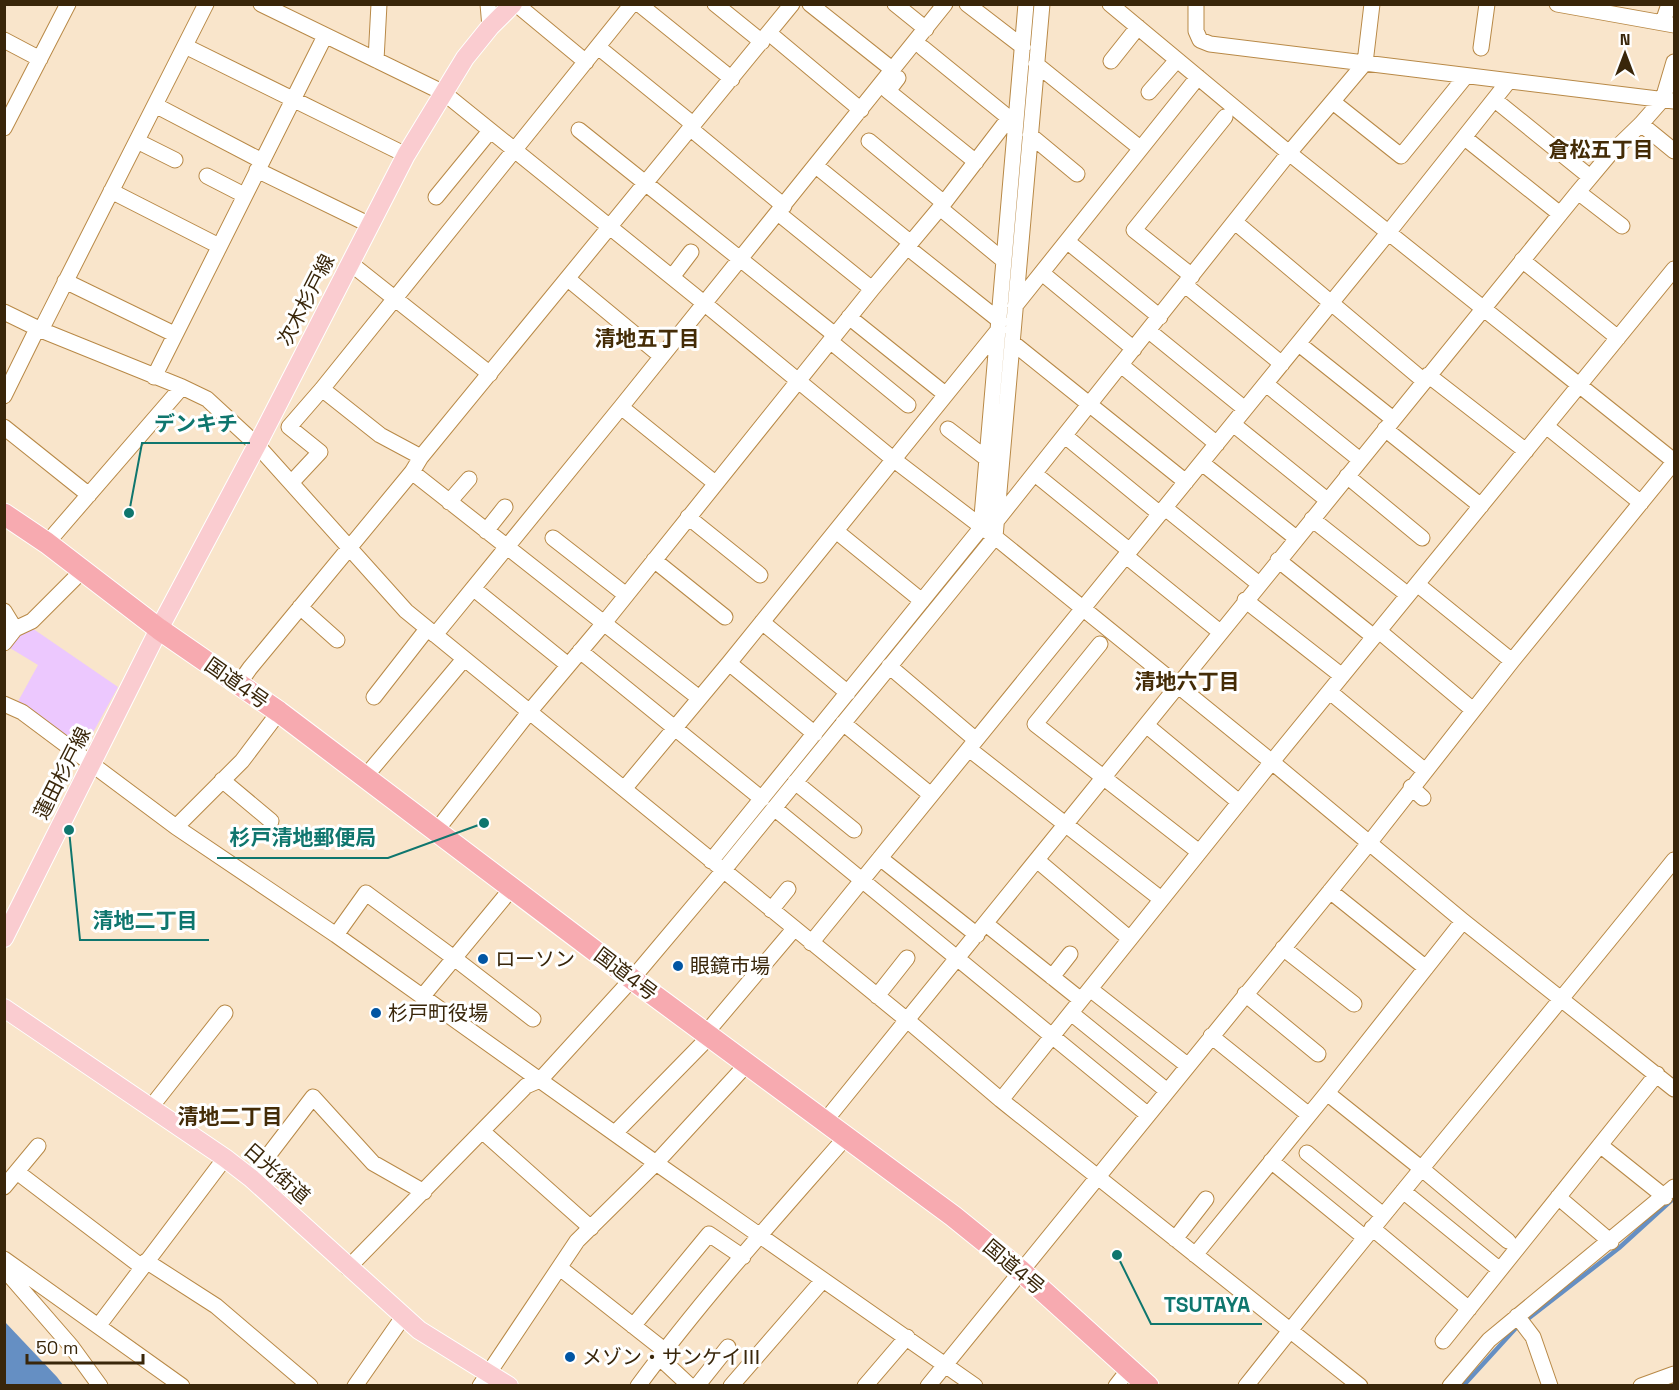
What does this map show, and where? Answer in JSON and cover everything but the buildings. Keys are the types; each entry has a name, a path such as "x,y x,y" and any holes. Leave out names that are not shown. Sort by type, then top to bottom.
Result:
{"highway":[{"name":"国道4号","path":"4,514 47,543 159,629 279,712 632,979 953,1216 1021,1271 1148,1386"}],"main road":[{"name":"次木杉戸線","path":"159,629 257,445 406,155 465,58 490,27 515,4"},
{"name":"蓮田杉戸線","path":"4,938 159,629"},
{"name":"日光街道","path":"4,1008 225,1158 251,1178 419,1330 484,1379 509,1386"}],"street":[{"path":"4,128 68,4"},
{"path":"4,396 206,4"},
{"path":"261,4 444,93 799,380 893,459 1083,608 1370,842 1463,921 1674,1089"},
{"path":"376,60 379,4"},
{"path":"488,4 490,27"},
{"path":"515,4 586,62"},
{"path":"291,483 320,452 289,427 632,4"},
{"path":"639,4 732,79"},
{"path":"715,4 765,38 861,110"},
{"path":"238,685 412,472 421,457 792,4"},
{"path":"810,4 893,70"},
{"path":"895,4 926,29"},
{"path":"374,697 431,632 474,589 945,4"},
{"path":"956,4 888,91 976,162"},
{"path":"967,4 1023,47"},
{"path":"348,1268 526,1086 540,1080 632,979 717,866 768,804 815,734 981,528 999,325 1013,119 1023,47 1026,4"},
{"path":"768,804 795,782 995,537 1042,4"},
{"path":"1196,4 1196,31 1200,39 1210,44 1669,100"},
{"path":"998,519 1290,153 1365,63 1372,4"},
{"path":"1480,48 1486,4"},
{"path":"1557,4 1630,10 1669,23 1669,4"},
{"path":"928,1386 1096,1176 1370,842 1417,793 1424,770 1674,462 1388,233 1177,60 1115,6"},
{"path":"1111,61 1138,27"},
{"path":"154,377 325,36"},
{"path":"4,40 40,59"},
{"path":"185,46 406,155"},
{"path":"598,47 692,127 872,289"},
{"path":"923,48 1013,119"},
{"path":"1149,92 1177,60"},
{"path":"825,1121 1038,861 1245,600 1609,154 1669,100 1674,62"},
{"path":"1036,64 1140,148"},
{"path":"1333,102 1401,156 1466,76"},
{"path":"1015,306 1198,77"},
{"path":"812,943 1299,344 1508,82"},
{"path":"1495,100 1590,177"},
{"path":"154,105 370,225"},
{"path":"1225,117 1134,230 1282,364"},
{"path":"436,831 530,711 627,595 849,317 1013,119"},
{"path":"1641,124 1674,151"},
{"path":"579,130 741,258 908,405"},
{"path":"436,197 490,131"},
{"path":"1030,135 1077,174"},
{"path":"1465,138 1560,214"},
{"path":"137,141 175,160"},
{"path":"869,141 1003,260"},
{"path":"816,166 999,325"},
{"path":"207,176 244,195"},
{"path":"111,191 219,246"},
{"path":"1578,192 1622,226"},
{"path":"1235,222 1426,378 1526,451"},
{"path":"1068,242 1160,317"},
{"path":"672,277 691,252"},
{"path":"1522,260 1618,338"},
{"path":"350,263 490,374"},
{"path":"1001,1100 1239,802 1674,269"},
{"path":"1042,273 1134,349"},
{"path":"568,279 661,356"},
{"path":"65,281 174,334"},
{"path":"5,312 39,329 207,399 257,445 406,611 907,1020 1001,1100 1360,1386"},
{"path":"849,317 945,394"},
{"path":"624,789 836,531 999,325"},
{"path":"1149,331 1245,409"},
{"path":"1012,343 1186,482"},
{"path":"1299,344 1481,506"},
{"path":"1121,365 1217,444"},
{"path":"1266,384 1360,460"},
{"path":"47,543 182,387"},
{"path":"322,389 380,435 421,457"},
{"path":"621,407 715,483"},
{"path":"1233,424 1328,500"},
{"path":"1546,426 1641,503"},
{"path":"4,427 89,495"},
{"path":"948,429 987,459"},
{"path":"1065,436 1259,584"},
{"path":"1202,463 1296,538"},
{"path":"412,472 699,698"},
{"path":"1035,474 1220,632"},
{"path":"1347,476 1422,538"},
{"path":"449,502 469,479"},
{"path":"486,531 505,507"},
{"path":"688,517 760,575"},
{"path":"1312,519 1512,661"},
{"path":"836,531 922,601"},
{"path":"553,538 627,595"},
{"path":"654,560 725,617"},
{"path":"1278,560 1473,710"},
{"path":"4,643 15,629 32,621 82,571"},
{"path":"474,589 568,665"},
{"path":"1245,600 1342,676"},
{"path":"300,607 338,640"},
{"path":"4,610 15,629"},
{"path":"762,622 848,693"},
{"path":"1100,644 1035,724 1199,852"},
{"path":"580,651 1147,1114"},
{"path":"365,777 464,658"},
{"path":"729,663 815,734"},
{"path":"889,666 972,744 1161,899"},
{"path":"1330,692 1424,770"},
{"path":"4,704 22,712 176,827 336,935 823,1280 946,1363 975,1386"},
{"path":"176,827 242,761 279,712"},
{"path":"843,723 931,795"},
{"path":"1146,725 1239,802"},
{"path":"222,780 271,820"},
{"path":"795,782 854,830"},
{"path":"880,858 981,930 1052,977 1085,994 1187,1065"},
{"path":"1246,1386 1368,1232 1563,999 1674,860"},
{"path":"1038,861 1130,939"},
{"path":"422,997 512,888"},
{"path":"771,910 788,889"},
{"path":"1330,891 1426,968"},
{"path":"336,935 366,893 533,1019"},
{"path":"1195,1255 1463,921"},
{"path":"615,1134 708,1034 794,929"},
{"path":"1283,948 1354,1004"},
{"path":"1052,977 1070,954"},
{"path":"877,996 907,958"},
{"path":"1245,994 1318,1054"},
{"path":"151,1107 225,1013"},
{"path":"1071,1013 1166,1090"},
{"path":"1211,1036 1309,1115"},
{"path":"484,1379 578,1241 656,1162 747,1064"},
{"path":"1443,1341 1657,1074"},
{"path":"1327,1093 1508,1241"},
{"path":"251,1178 314,1097 373,1163 424,1192"},
{"path":"482,1131 591,1228"},
{"path":"638,1386 661,1354 761,1234 846,1137"},
{"path":"1450,1386 1490,1340 1517,1316 1670,1192 1600,1145"},
{"path":"4,1187 38,1146"},
{"path":"1307,1153 1383,1215"},
{"path":"99,1325 225,1158"},
{"path":"1271,1161 1469,1309"},
{"path":"17,1172 144,1264 216,1306 310,1386"},
{"path":"1403,1191 1500,1270"},
{"path":"1558,1197 1611,1242"},
{"path":"1175,1239 1206,1199"},
{"path":"633,1326 709,1234 743,1257"},
{"path":"4,1259 182,1386"},
{"path":"560,1268 633,1326 690,1386"},
{"path":"4,1269 71,1346 100,1386"},
{"path":"731,1386 823,1280"},
{"path":"1517,1316 1533,1337 1550,1386"},
{"path":"355,1386 403,1317"},
{"path":"865,1386 907,1337"},
{"path":"697,1386 728,1347"},
{"path":"1116,1386 1130,1368"},
{"path":"1641,1386 1674,1374"}],"shaded area":[{"path":"29,626 118,687 84,749 16,705 38,665 10,648"}],"water":[{"path":"5,1322 57,1377 63,1385 5,1385"}],"waterway":[{"path":"1463,1386 1515,1329 1619,1248 1674,1198"},
{"path":"1669,1386 1674,1384"}],"place":[{"name":"デンキチ","path":"129,513"},
{"name":"杉戸清地郵便局","path":"484,823"},
{"name":"清地二丁目","path":"69,830"},
{"name":"ローソン","path":"483,959"},
{"name":"眼鏡市場","path":"678,966"},
{"name":"杉戸町役場","path":"376,1013"},
{"name":"TSUTAYA","path":"1117,1255"},
{"name":"メゾン・サンケイⅢ","path":"570,1357"}],"district":[{"name":"倉松五丁目","path":"1601,149"},
{"name":"清地五丁目","path":"647,338"},
{"name":"清地六丁目","path":"1187,681"},
{"name":"清地二丁目","path":"230,1116"}]}
